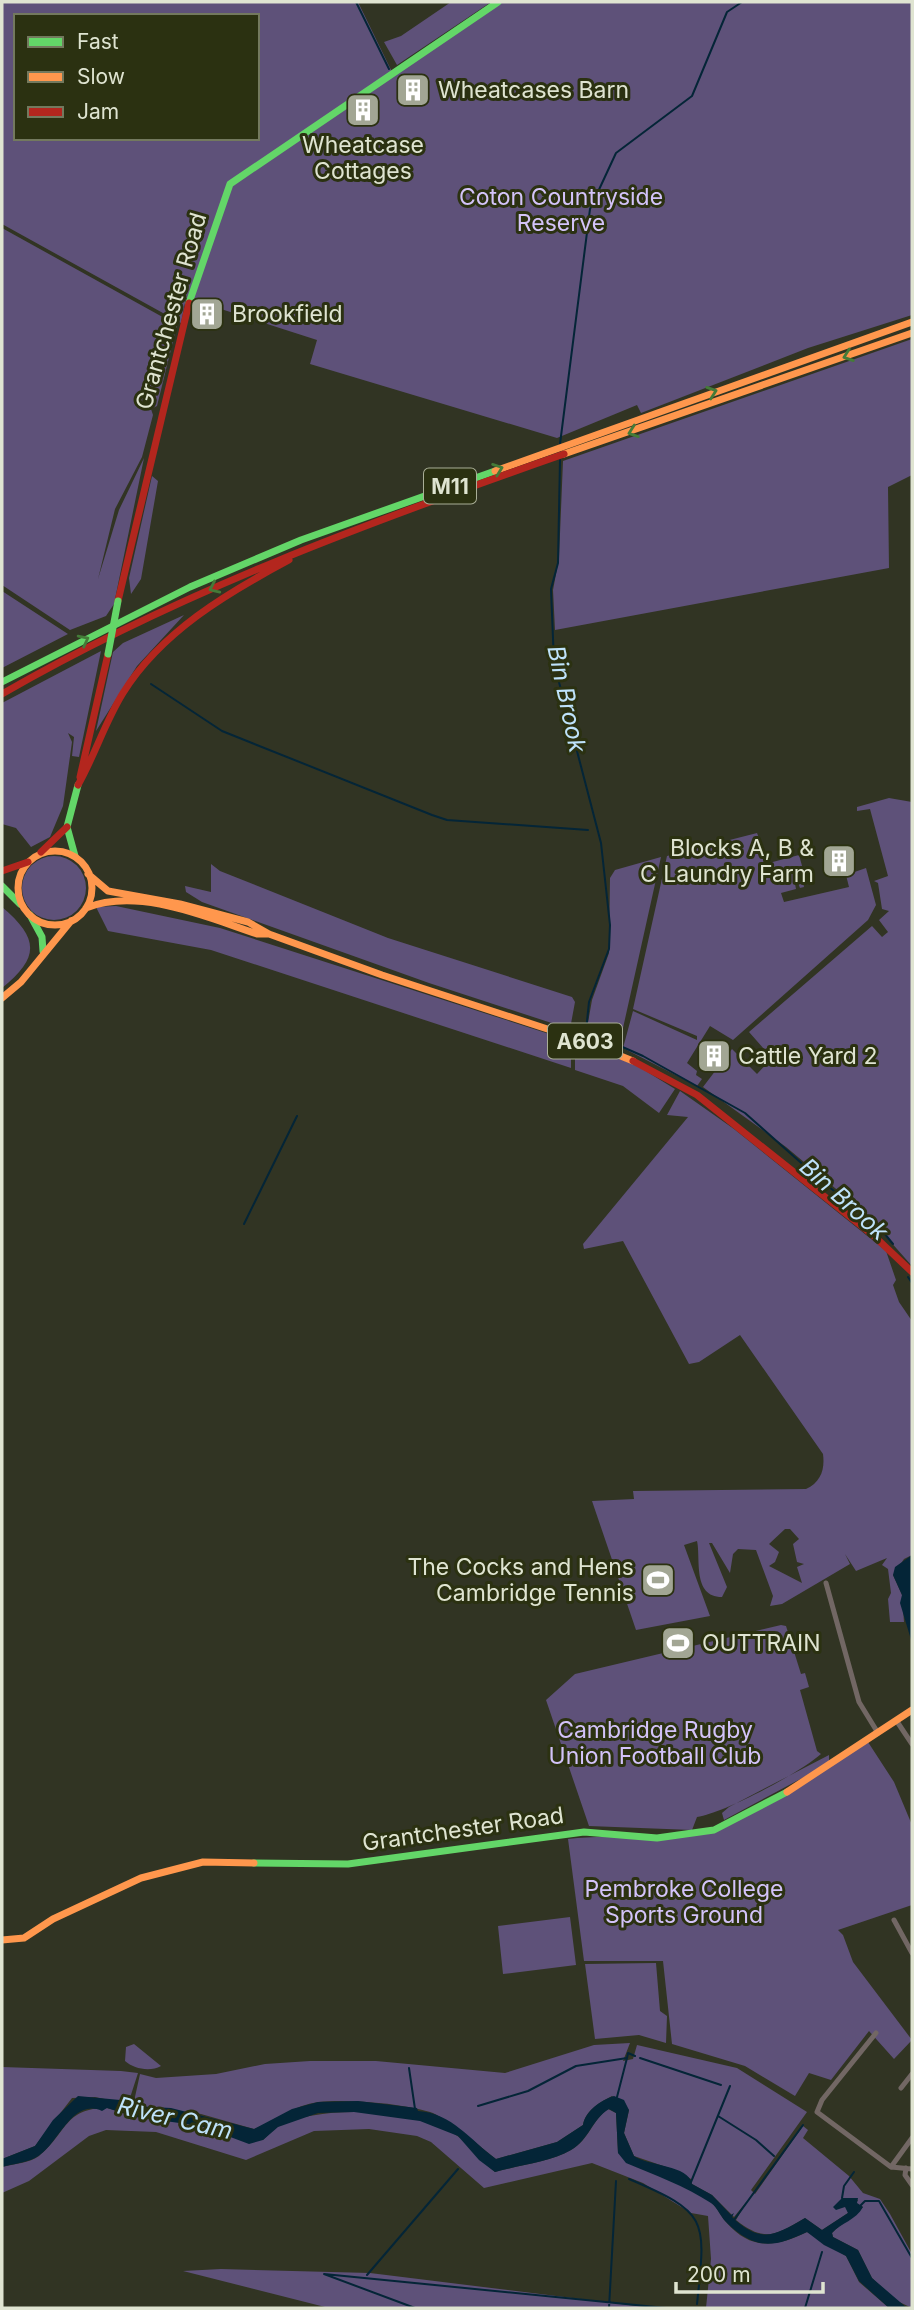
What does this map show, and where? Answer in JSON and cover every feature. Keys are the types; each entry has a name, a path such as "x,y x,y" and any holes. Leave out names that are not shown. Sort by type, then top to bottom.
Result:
{"main road":[{"name":"Grantchester Road","path":"78,785 183,320 230,184 498,2"},
{"name":"M11","path":"4,680 190,587 301,540 912,322"},
{"name":"M11","path":"2,694 49,667 196,597 289,554 367,523 912,333"},
{"path":"2,998 29,974 43,952 85,909 91,892 89,874 71,849 67,827 78,785 129,684 176,633 230,591 367,523"},
{"path":"2,871 28,862 67,827"},
{"path":"38,855 61,851 79,860"},
{"path":"28,862 18,885 27,912 42,937 43,952"},
{"name":"A603","path":"89,874 108,891 207,910 260,926 269,934"},
{"path":"2,886 27,912 51,924 71,921"},
{"name":"A603","path":"85,909 101,900 113,900 174,911 257,934 269,934 405,984 581,1040 651,1068 697,1095 772,1153 874,1236 912,1272"},
{"name":"Grantchester Road","path":"2,1940 24,1938 53,1919 141,1878 203,1862 348,1864 584,1832 657,1838 714,1830 798,1786 912,1710"}],"street":[{"path":"826,1583 859,1702 878,1734"},
{"path":"896,1720 906,1731 912,1744"},
{"path":"894,1920 912,1953"},
{"path":"876,2033 822,2100 817,2112 891,2167 909,2168 905,2175 912,2185"},
{"path":"901,2088 912,2074"},
{"path":"891,2167 912,2138"}],"green space":[{"name":"Coton Countryside Reserve","path":"2,2 358,2 392,72 498,2 912,2 912,315 808,348 641,413 637,405 557,438 310,364 317,340 193,300 186,298 181,323 2,224"},
{"path":"451,2 491,2 397,65 384,42 401,36"},
{"path":"2,228 177,325 157,406 151,409 153,415 142,457 115,509 98,579 119,510 144,458 114,604 106,616 70,630 2,585"},
{"path":"912,339 912,475 888,487 889,568 555,630 553,590 559,558 563,461"},
{"path":"152,476 158,481 141,579 131,594 129,578"},
{"path":"2,591 68,634 2,668"},
{"path":"184,615 137,666 96,731 113,652 123,643"},
{"path":"101,651 79,757 72,756 74,737 68,733 72,742 63,806 50,837 31,847 16,828 2,824 2,703"},
{"path":"889,798 912,802 912,1266 866,1214 786,1147 703,1087 732,1049 757,1074 772,1058 749,1032 872,926 882,937 888,932 879,920 889,911 882,909 878,883 874,881 888,876 870,809 857,811 857,807"},
{"path":"757,833 769,863 799,855 806,880 803,881 804,887 800,888 798,883 795,884 796,889 781,893 784,902 849,887 846,875 866,868 876,905 868,920 733,1040 710,1026 687,1063 702,1079 697,1086 623,1048 633,1011 697,1040 697,1036 633,1009 667,856"},
{"path":"54,856 66,858 77,865 84,876 84,900 77,911 66,918 54,920 42,918 31,911 24,900 22,888 24,876 31,865 42,858"},
{"path":"661,857 619,1046 586,1034 592,1000 609,953 610,878 615,870"},
{"path":"211,864 220,871 388,938 572,997 575,1002 570,1029 429,983 202,902 186,892 185,886 211,892"},
{"path":"116,906 220,928 571,1041 571,1068 211,950 108,931 96,907"},
{"path":"2,907 23,929 30,948 23,967 2,988"},
{"path":"575,1043 636,1065 675,1089 659,1113 623,1086 575,1070"},
{"path":"680,1091 734,1129 886,1251 896,1280 893,1285 899,1302 912,1321 912,1555 904,1559 893,1575 902,1595 904,1622 890,1622 888,1569 882,1565 887,1558 856,1571 845,1554 850,1564 782,1604 770,1606 773,1596 756,1550 738,1549 733,1554 730,1573 712,1543 709,1543 727,1587 722,1597 712,1595 702,1584 697,1541 684,1545 710,1616 636,1630 592,1501 634,1499 633,1491 806,1489 821,1475 823,1465 823,1454 740,1335 699,1362 689,1364 623,1241 584,1249 583,1244 688,1117 667,1115","holes":["785,1529 790,1529 799,1539 793,1544 797,1562 804,1564 797,1567 802,1583 769,1566 775,1562 779,1552 769,1544"]},
{"name":"Cambridge Rugby Union Football Club","path":"786,1626 801,1674 805,1673 809,1687 800,1690 817,1751 821,1754 796,1772 761,1791 725,1808 697,1817 692,1830 589,1826 546,1700 575,1674"},
{"name":"Pembroke College Sports Ground","path":"868,1742 894,1782 912,1825 912,1905 838,1930 843,1935 853,1962 912,2040 894,2059 869,2031 831,2080 809,2073 795,2096 745,2066 672,2044 663,1961 584,1961 568,1839 673,1837 709,1833"},
{"path":"829,1755 829,1761 819,1769 724,1820 722,1813 729,1807"},
{"path":"570,1917 576,1965 503,1974 498,1926"},
{"path":"656,1963 660,2011 667,2016 666,2043 639,2035 595,2039 585,1964"},
{"path":"630,2043 623,2061 633,2059 637,2045 737,2068 807,2112 751,2190 755,2194 803,2126 808,2130 803,2138 849,2176 863,2193 880,2199 890,2214 912,2254 912,2308 895,2300 872,2278 858,2250 833,2237 832,2233 836,2229 863,2207 856,2203 858,2200 845,2198 848,2213 822,2230 805,2218 778,2232 755,2232 736,2220 747,2201 734,2217 712,2195 692,2184 691,2179 675,2170 634,2156 624,2133 629,2110 612,2096 590,2111 583,2125 557,2142 496,2159 444,2119 430,2112 404,2106 359,2101 318,2102 293,2110 254,2129 201,2114 133,2106 140,2074 156,2078 216,2074 265,2064 310,2061 376,2061 505,2073 594,2045"},
{"path":"134,2044 161,2066 142,2069 125,2061 126,2047"},
{"path":"2,2067 138,2073 128,2104 95,2097 72,2098 35,2146 2,2159"},
{"path":"107,2108 136,2117 165,2119 263,2140 279,2126 319,2114 369,2112 394,2115 439,2126 456,2135 495,2172 571,2150 582,2141 608,2109 616,2113 618,2153 704,2198 713,2204 735,2231 754,2242 785,2241 807,2232 846,2256 859,2282 889,2308 706,2308 711,2259 708,2216 691,2213 643,2183 592,2163 484,2188 431,2142 417,2136 369,2129 314,2131 246,2160 156,2132 106,2130 89,2136 29,2181 2,2193 2,2167 39,2156 67,2123 82,2112"},
{"path":"221,2269 370,2273 653,2308 329,2308 183,2271"}],"water":[{"path":"912,1555 912,1643 900,1603 902,1595 893,1575 895,1567"},
{"name":"River Cam","path":"78,2096 120,2100 133,2106 171,2108 254,2129 292,2109 318,2102 358,2101 417,2108 418,2111 451,2122 496,2159 557,2142 583,2125 594,2107 614,2096 624,2100 629,2110 624,2133 634,2156 684,2173 692,2184 712,2195 731,2215 734,2213 732,2217 751,2231 760,2234 776,2233 805,2218 822,2230 848,2213 845,2207 836,2210 833,2207 842,2198 858,2198 857,2203 863,2207 832,2233 833,2237 858,2250 872,2278 907,2308 889,2308 859,2281 846,2256 824,2245 807,2232 776,2243 766,2244 748,2239 738,2233 713,2205 701,2197 626,2163 618,2153 616,2113 609,2109 571,2150 495,2172 479,2160 458,2136 420,2121 354,2112 318,2113 278,2127 263,2140 249,2144 201,2126 136,2117 107,2108 102,2111 82,2111 73,2117 51,2144 35,2158 2,2167 2,2159 35,2146 53,2120"}],"waterway":[{"path":"356,2 389,69"},
{"name":"Bin Brook","path":"560,444 590,209 616,153 692,96 727,12 742,2"},
{"name":"Bin Brook","path":"560,460 558,563 551,589 554,663 601,843 610,925 609,949 589,1002 586,1031 643,1056 745,1113 825,1184 875,1222 893,1244"},
{"path":"151,684 222,731 432,815 447,820 588,830"},
{"path":"244,1224 297,1116"},
{"name":"Bin Brook","path":"908,1277 912,1283"},
{"path":"627,2058 628,2053 635,2056"},
{"path":"478,2106 528,2091 576,2066 627,2058 617,2097"},
{"path":"640,2058 721,2085"},
{"path":"409,2068 415,2109"},
{"path":"691,2182 730,2086"},
{"path":"718,2116 756,2140 774,2156"},
{"path":"734,2220 803,2125"},
{"path":"367,2275 458,2169"},
{"path":"842,2198 844,2186 854,2172"},
{"path":"629,2179 675,2201 688,2211 696,2222 701,2236 697,2304"},
{"path":"609,2308 616,2181"},
{"path":"859,2207 865,2201 879,2201 912,2258"},
{"path":"805,2308 822,2252"},
{"path":"415,2308 324,2274 666,2308"}],"traffic: fast":[{"path":"189,303 230,184 498,2"},
{"path":"2,682 190,587 301,540 495,471"},
{"path":"108,654 118,601"},
{"path":"75,856 67,827 78,785"},
{"path":"2,886 20,904"},
{"path":"30,915 42,937 43,951"},
{"path":"254,1863 348,1864 584,1832 657,1838 714,1830 787,1792"}],"traffic: slow":[{"path":"495,471 912,322"},
{"path":"564,454 912,333"},
{"path":"55,851 69,854 81,862 89,874 92,888 89,902 81,914 69,922 55,925 41,922 29,914 21,902 18,888 21,874 29,862 41,854 55,851"},
{"path":"88,874 108,891 180,904 248,922 269,934 382,975 581,1040 633,1061"},
{"path":"86,908 106,902 150,903 194,913 257,934 269,934"},
{"path":"2,998 21,982 71,921"},
{"path":"787,1792 912,1710"},
{"path":"2,1940 24,1938 53,1919 141,1878 203,1862 254,1863"}],"traffic: jam":[{"path":"118,601 189,303"},
{"path":"2,694 137,623 277,561 420,505 564,454"},
{"path":"78,785 123,693 156,651 219,600 289,560"},
{"path":"80,777 108,654"},
{"path":"41,852 67,827"},
{"path":"2,871 28,862"},
{"path":"633,1061 697,1095 874,1236 912,1272"}],"place":[{"name":"Wheatcases Barn","path":"413,90"},
{"name":"Wheatcase Cottages","path":"363,110"},
{"name":"Brookfield","path":"207,314"},
{"name":"Blocks A, B & C Laundry Farm","path":"839,861"},
{"name":"Cattle Yard 2","path":"714,1056"},
{"name":"The Cocks and Hens Cambridge Tennis","path":"658,1580"},
{"name":"OUTTRAIN","path":"678,1643"}]}
